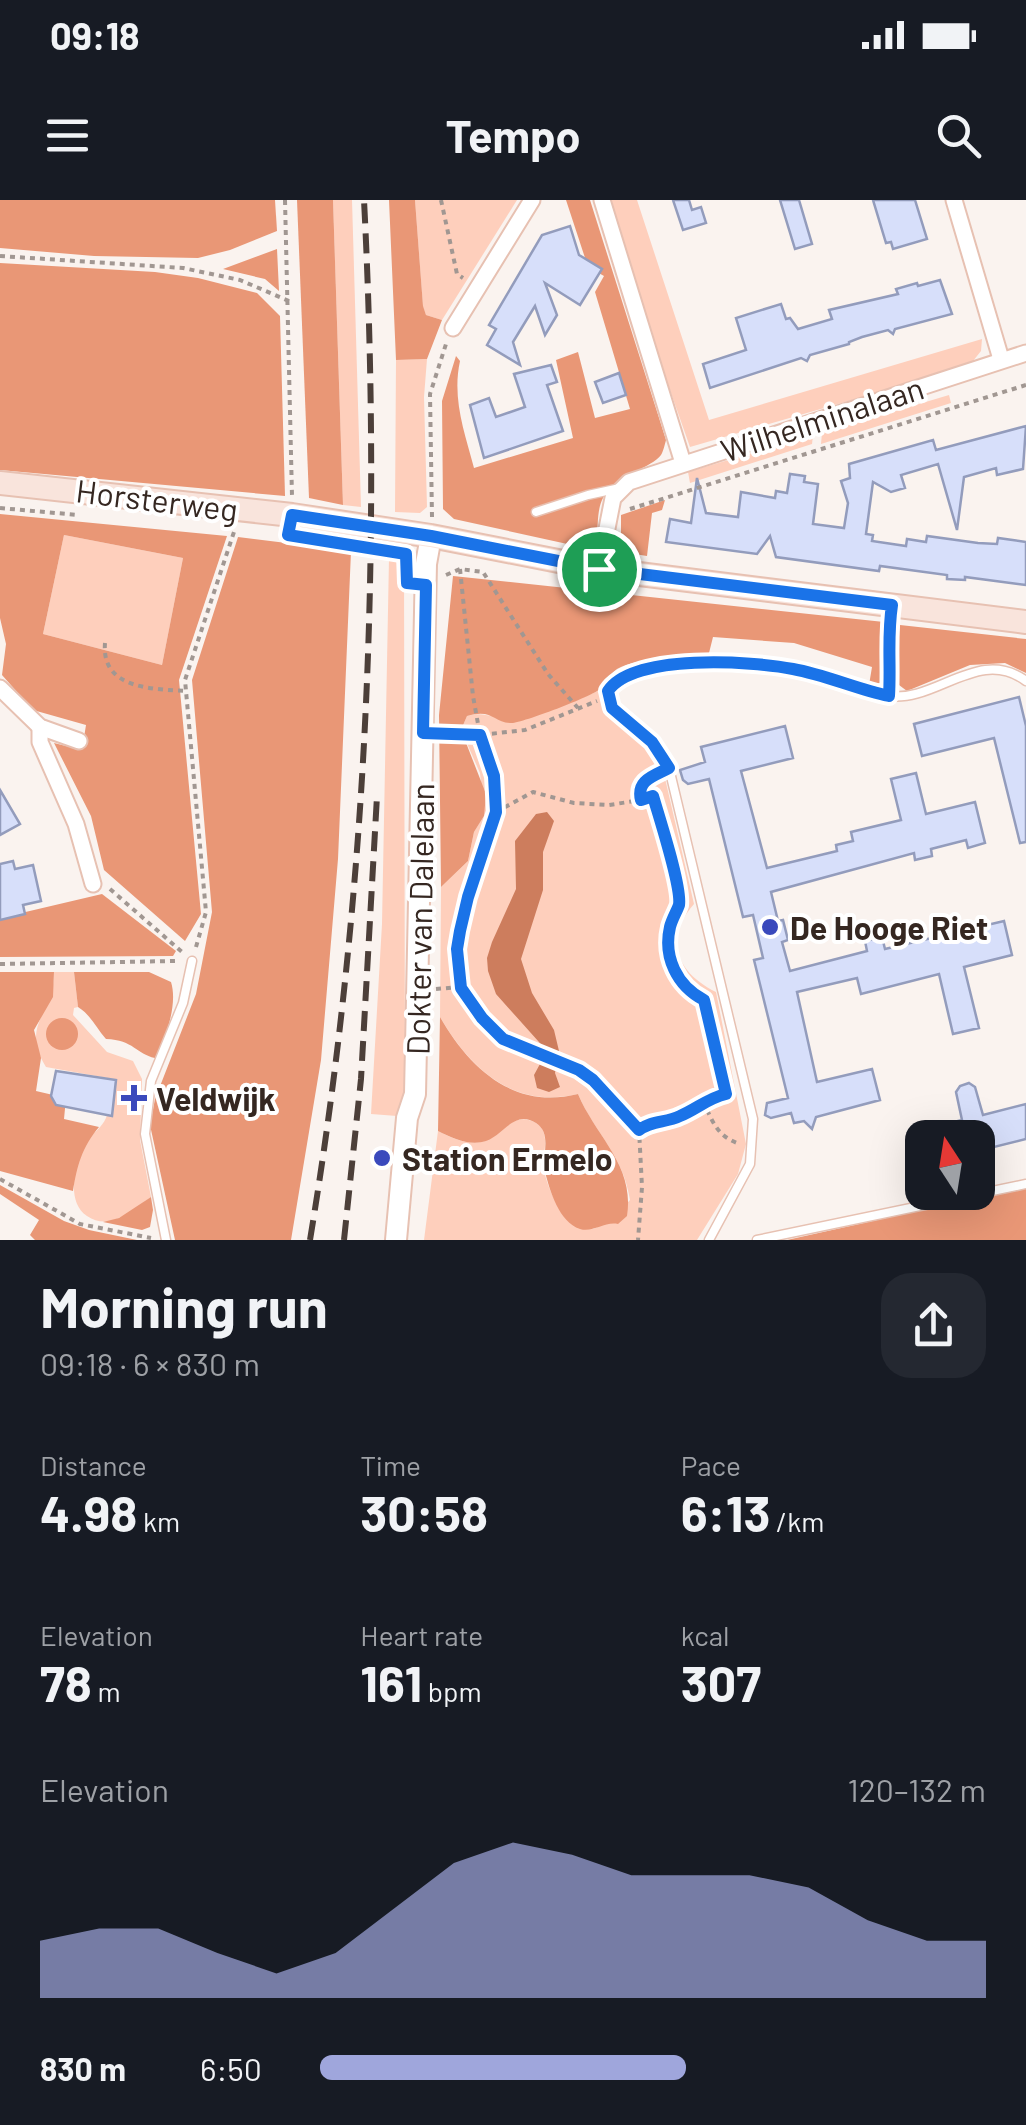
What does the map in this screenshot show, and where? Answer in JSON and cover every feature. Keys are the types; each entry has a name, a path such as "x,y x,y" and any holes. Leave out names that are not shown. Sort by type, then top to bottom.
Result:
{"main road":[{"name":"Horsterweg","path":"0,483 292,515 431,536 599,569 1026,622"}],"street":[{"path":"453,328 532,200"},
{"path":"602,200 683,463"},
{"path":"954,200 1001,359"},
{"name":"Wilhelminalaan","path":"620,488 639,477 1026,353"},
{"path":"599,569 608,514 620,488"},
{"name":"Dokter van Dalelaan","path":"396,1240 407,1118 415,1094 426,585 431,536"},
{"path":"0,688 40,728 79,741"},
{"path":"40,728 40,742 76,824 93,884"}],"lane":[{"name":"Wilhelminalaan","path":"536,512 588,494 620,488"},
{"path":"889,696 891,671 886,642 892,605"},
{"path":"709,1240 746,1176 754,1149 753,1119 669,768 652,742 612,708 608,695 614,682 637,670 707,664 790,668 889,696 912,696 966,672 1016,673 1026,681"},
{"path":"165,1240 145,1117 151,1081 183,1002 192,961"},
{"path":"758,1240 1026,1184"}],"path":[{"path":"284,200 290,302 292,515"},
{"path":"441,200 457,274 479,289"},
{"path":"0,256 183,268 240,280 290,302"},
{"path":"431,536 430,394 437,364 453,328"},
{"path":"608,514 1026,385"},
{"path":"0,508 83,515"},
{"path":"192,961 206,912 185,680 234,530"},
{"path":"426,585 444,584 446,574 460,569 483,572 548,674 578,708"},
{"path":"460,569 473,696 480,735 494,776 496,812 460,931 457,949 461,988 503,1039 562,1061 593,1080 639,1130 642,1188 638,1240"},
{"path":"104,643 108,670 120,678 149,688 186,692"},
{"path":"423,733 480,735 525,730 608,695"},
{"path":"641,800 640,786 669,768"},
{"path":"496,812 534,792 592,804 624,804 653,796 679,906 668,932 670,957 677,978 690,993 704,1000 726,1094 677,1118 647,1124 639,1130"},
{"path":"93,884 102,882 192,961"},
{"path":"0,964 192,961"},
{"path":"435,989 461,988"},
{"path":"704,1102 710,1120 723,1136 754,1149"},
{"path":"0,1179 80,1224 165,1240"}],"shaded area":[{"path":"0,200 275,200 277,231 198,258 94,256 0,248"},
{"path":"297,200 333,200 343,505 309,498"},
{"path":"333,200 352,200 361,507 343,505"},
{"path":"389,200 415,200 423,306 426,315 442,320 427,359 396,360"},
{"path":"415,200 517,200 442,320 426,315 423,307"},
{"path":"566,200 590,200 666,440 656,460 609,490 600,507 597,538 581,547 454,519 443,509 442,401 456,356 460,361 460,415 474,468 573,438 556,360 578,352 595,418 630,409 595,292 604,276 588,267"},
{"path":"610,200 637,200 709,420 982,339 981,351 969,366 690,447"},
{"path":"277,249 279,291 265,279 223,269"},
{"path":"0,263 155,272 257,293 280,316 285,496 0,470"},
{"path":"427,359 427,507 420,513 395,512 396,360"},
{"path":"949,395 951,403 821,444 822,433"},
{"path":"813,435 812,444 690,483 688,472"},
{"path":"665,500 662,510 652,513 647,556 628,553 621,545 621,515"},
{"path":"0,514 227,536 179,680 201,914 185,941 104,870 91,816 54,743 82,750 86,725 33,710 2,675 6,644 0,618","holes":["64,535 183,558 162,665 43,634"]},
{"path":"64,535 183,558 162,665 43,634"},
{"path":"238,537 351,551 338,859 321,1060 291,1240 175,1240 150,1125 155,1099 196,994 212,912 192,680"},
{"path":"389,558 404,561 405,1100 397,1116 371,1114 382,924"},
{"path":"453,576 884,622 885,678 869,685 872,667 794,643 713,637 708,657 631,663 614,671 595,692 529,719 512,723 482,714 467,716 461,730 486,794 484,816 474,832 468,861 441,887 439,715"},
{"path":"900,625 1026,639 1026,673 1005,663 970,665 907,691 899,685 896,651"},
{"path":"600,690 611,713 648,749 664,774 694,904 679,930 678,954 691,975 716,992 746,1144 738,1174 697,1240 424,1240 438,1131 472,1143 490,1138 512,1122 532,1121 543,1130 545,1173 553,1197 562,1208 593,1229 609,1222 630,1200 615,1157 578,1094 534,1096 497,1081 466,1054 440,1017 441,887 468,861 474,832 484,816 480,773 461,730 467,716 537,711"},
{"path":"547,812 554,821 543,852 543,890 521,959 532,993 554,1030 559,1051 555,1073 560,1087 549,1092 537,1088 534,1075 547,1051 496,994 487,958 516,889 515,841 536,814"},
{"path":"102,894 176,951 173,956 0,957 0,918"},
{"path":"0,972 54,972 53,997 34,1030 41,1058 36,1091 66,1098 64,1119 99,1127 81,1157 73,1191 0,1171"},
{"path":"54,972 74,972 78,1007 73,1015 107,1052 133,1061 142,1079 140,1140 151,1197 128,1213 104,1222 80,1209 74,1181 86,1143 108,1114 113,1079 46,1067 36,1040"},
{"path":"74,972 149,972 171,982 170,1021 155,1058 123,1042 106,1039 78,1007"},
{"path":"440,1017 465,1053 496,1081 534,1096 578,1094 620,1166 628,1198 627,1216 618,1224 585,1230 566,1220 556,1205 544,1166 544,1133 528,1119 514,1122 489,1140 476,1143 438,1131"},
{"path":"62,1018 73,1023 78,1034 73,1045 62,1050 51,1045 46,1034 51,1023"},
{"path":"0,1185 64,1221 137,1240 35,1240 30,1235 39,1220 0,1194"},
{"path":"1026,1187 1026,1240 787,1240 922,1210 995,1210 995,1194"},
{"path":"151,1197 150,1227 142,1230 103,1222 119,1218"}],"building":[{"path":"673,200 689,200 692,210 701,207 706,223 683,230"},
{"path":"780,200 799,200 812,244 795,249"},
{"path":"873,200 915,200 927,239 893,249 891,242 886,243"},
{"path":"570,226 579,255 602,269 580,305 545,283 557,315 545,335 535,306 513,342 520,365 487,345 496,329 489,325 542,235"},
{"path":"940,280 952,314 895,329 893,334 888,330 862,337 810,355 807,361 801,358 710,388 703,364 746,350 736,318 781,304 786,319 790,318 798,329 832,319 829,310 898,294 896,289 917,283 918,286"},
{"path":"551,365 557,382 547,385 563,431 484,458 470,405 489,398 496,417 525,407 514,374"},
{"path":"619,373 626,395 603,403 595,382"},
{"path":"1026,426 1023,469 997,475 996,468 964,477 957,530 938,464 901,475 905,488 891,492 873,482 866,534 873,535 872,541 906,546 907,539 926,542 927,536 978,543 997,544 998,538 1026,542 1026,585 776,557 770,536 757,554 666,542 670,519 691,523 697,478 706,513 738,517 741,492 775,498 776,491 787,493 790,474 805,476 804,482 818,484 813,524 844,528 848,503 841,481 850,478 849,464 933,440 936,450"},
{"path":"1019,697 1026,726 1026,842 1020,843 994,738 922,756 914,724"},
{"name":"De Hooge Riet","path":"785,726 793,758 741,771 767,868 837,851 836,845 853,841 851,832 901,820 891,779 916,773 926,814 975,802 985,843 968,848 966,840 931,849 932,856 915,860 914,853 771,892 778,921 783,920 788,940 782,942 790,971 867,951 865,941 882,937 885,949 1004,921 1012,955 964,967 979,1028 953,1034 939,974 861,994 857,978 797,992 817,1082 872,1069 880,1100 816,1117 812,1129 804,1121 794,1123 791,1113 771,1118 765,1115 767,1103 788,1098 754,960 763,958 753,915 743,917 709,779 688,784 680,770 705,762 701,747"},
{"path":"0,790 20,824 0,835"},
{"path":"13,861 15,869 33,865 41,901 23,905 25,914 0,920 0,864"},
{"path":"56,1071 116,1080 112,1116 56,1105 51,1096"},
{"path":"969,1083 975,1087 983,1115 1026,1104 1026,1139 995,1147 995,1120 962,1120 956,1092"}],"railway":[{"path":"310,1240 345,981 365,722 371,461 364,200"},
{"path":"344,1240 361,1079 377,796"}],"place":[{"name":"De Hooge Riet","path":"770,927"},
{"name":"Veldwijk","path":"134,1098"},
{"name":"Station Ermelo","path":"382,1158"}],"route":[{"path":"292,515 431,536 599,569 892,605 886,642 891,671 889,696 790,668 707,664 637,670 614,682 608,691 612,708 652,742 669,768 646,780 639,792 641,800 653,796 674,877 679,906 668,932 670,957 677,978 690,993 704,1000 726,1094 677,1118 647,1124 639,1130 579,1070 503,1039 461,988 457,949 460,931 496,812 497,794 480,735 423,733 426,585 407,583 406,554 288,535 292,515"}]}
